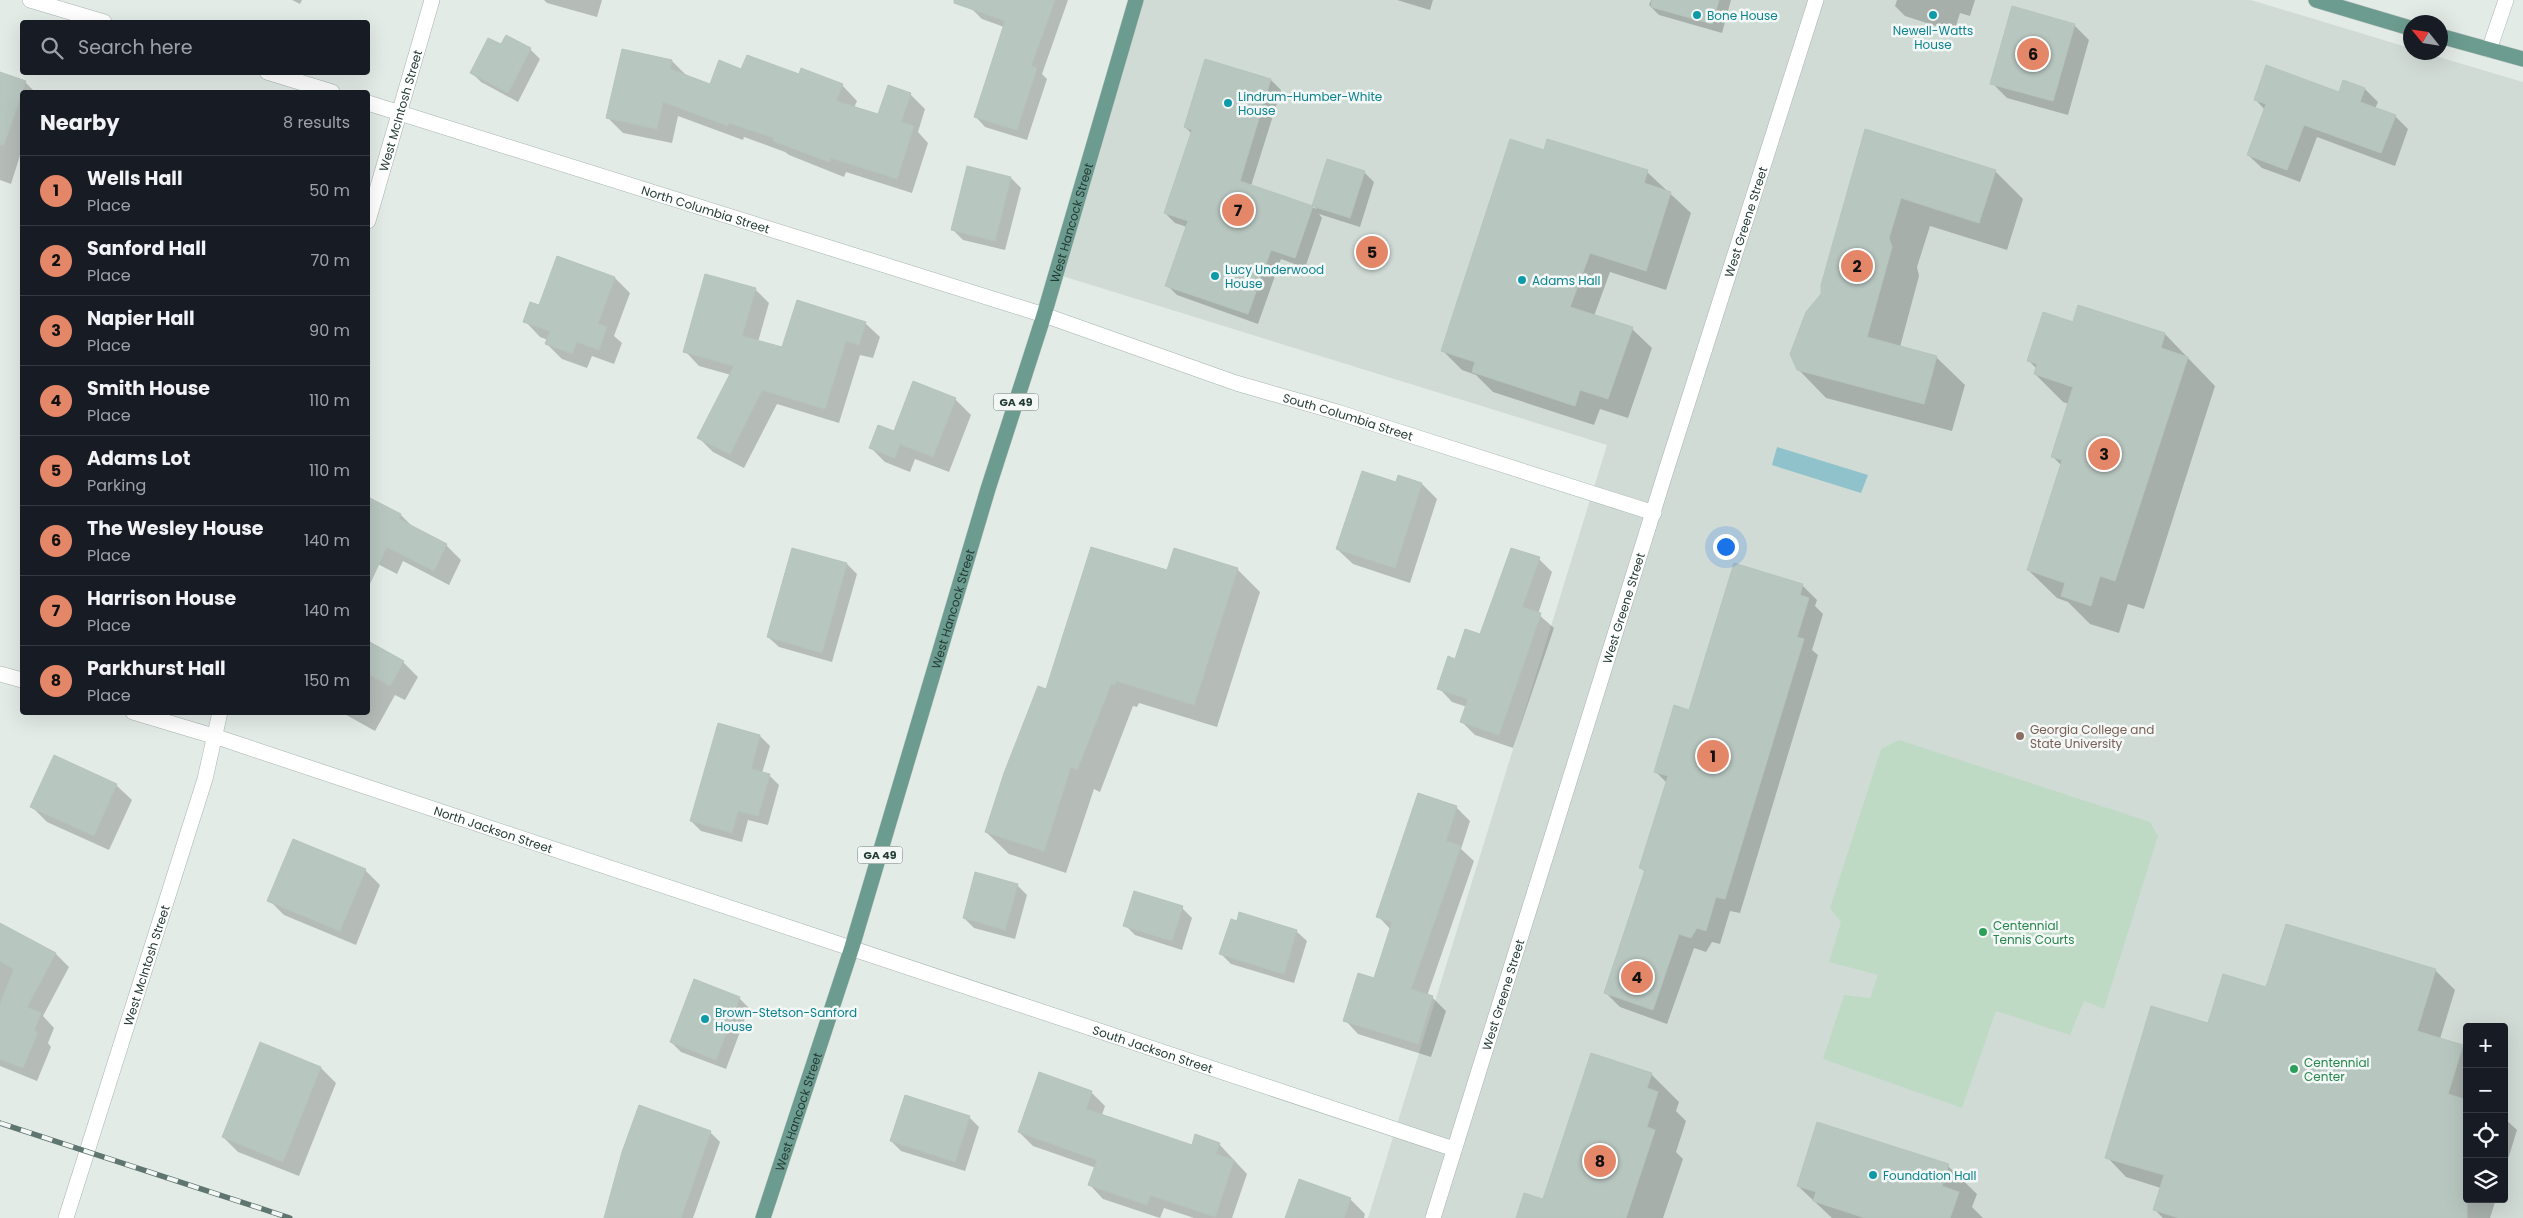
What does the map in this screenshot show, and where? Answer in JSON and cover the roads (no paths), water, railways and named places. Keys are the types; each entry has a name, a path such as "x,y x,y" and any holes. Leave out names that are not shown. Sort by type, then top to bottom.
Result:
{"main road":[{"name":"West Hancock Street","path":"763,1218 852,947 988,489 1044,315 1136,0"},
{"path":"2316,0 2403,26"},
{"path":"2448,38 2523,59"}],"street":[{"path":"30,0 97,20"},
{"name":"West McIntosh Street","path":"370,214 432,0"},
{"name":"West Greene Street","path":"1433,1218 1816,0"},
{"path":"2489,50 2506,0"},
{"path":"277,75 326,90"},
{"name":"North Columbia Street","path":"370,104 1044,315"},
{"name":"South Columbia Street","path":"1044,315 1236,383 1337,412 1654,514"},
{"path":"0,674 20,679"},
{"name":"North Jackson Street","path":"143,715 213,736 852,947"},
{"name":"West McIntosh Street","path":"66,1218 205,779 219,715"},
{"name":"South Jackson Street","path":"852,947 1454,1149"}],"water":[{"path":"1777,447 1868,475 1861,493 1772,465"}],"railway":[{"path":"0,1123 290,1218"}],"place":[{"name":"Bone House","path":"1697,15"},
{"name":"Newell-Watts House","path":"1933,15"},
{"name":"The Wesley House","path":"2033,54"},
{"name":"Lindrum-Humber-White House","path":"1228,103"},
{"name":"Harrison House","path":"1238,210"},
{"name":"Adams Lot","path":"1372,252"},
{"name":"Sanford Hall","path":"1857,266"},
{"name":"Lucy Underwood House","path":"1215,276"},
{"name":"Adams Hall","path":"1522,280"},
{"name":"Napier Hall","path":"2104,454"},
{"name":"Georgia College and State University","path":"2020,736"},
{"name":"Wells Hall","path":"1713,756"},
{"name":"Centennial Tennis Courts","path":"1983,932"},
{"name":"Smith House","path":"1637,977"},
{"name":"Brown-Stetson-Sanford House","path":"705,1019"},
{"name":"Centennial Center","path":"2294,1069"},
{"name":"Parkhurst Hall","path":"1600,1161"},
{"name":"Foundation Hall","path":"1873,1175"}]}
